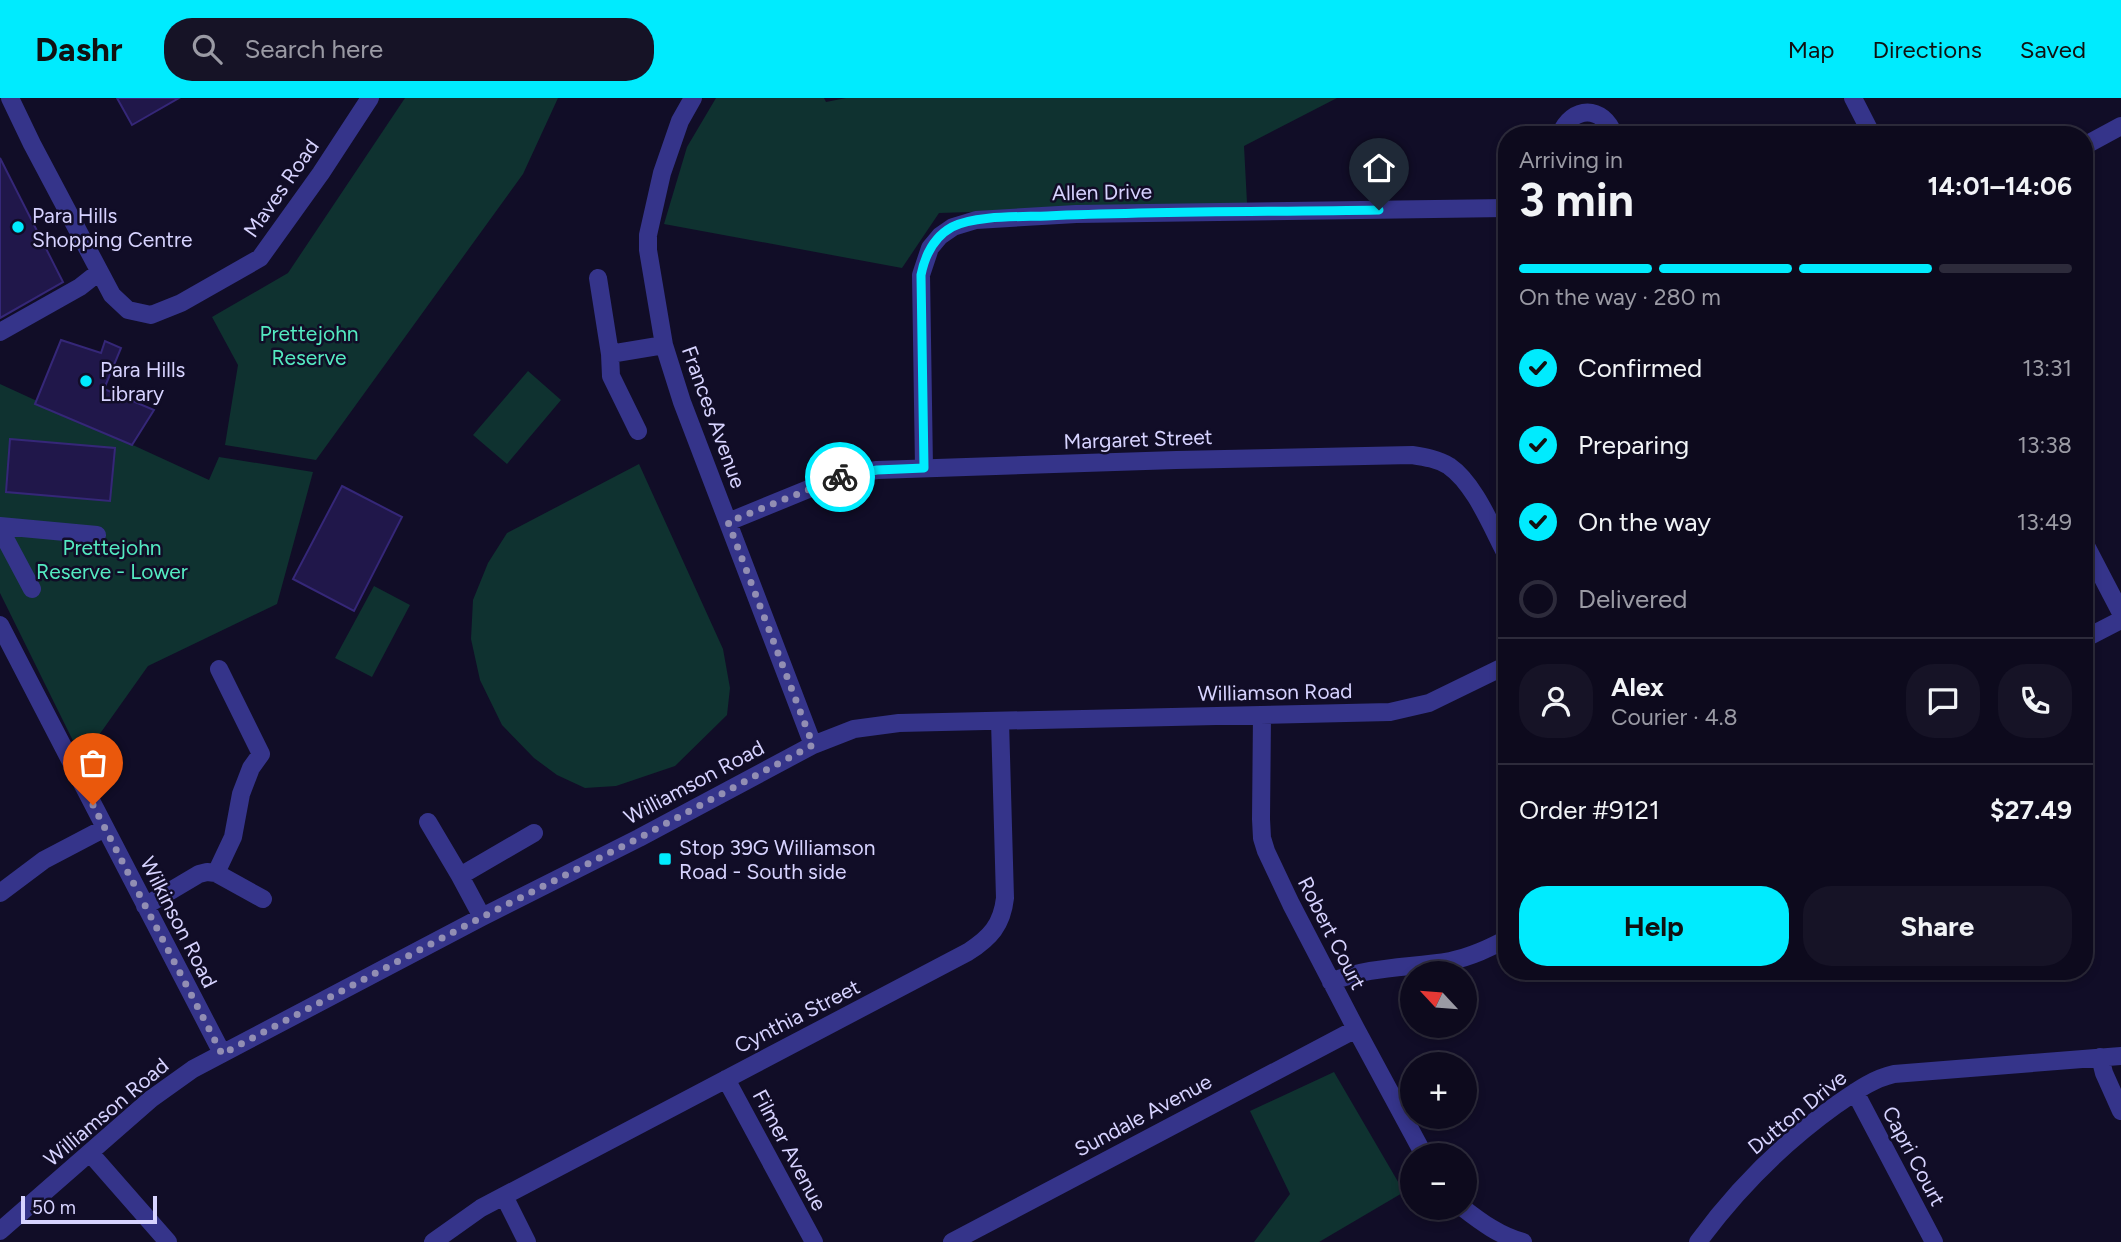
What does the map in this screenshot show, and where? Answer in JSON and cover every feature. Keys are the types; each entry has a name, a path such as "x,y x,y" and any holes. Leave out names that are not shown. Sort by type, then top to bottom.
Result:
{"street":[{"name":"Maves Road","path":"10,98 112,295 121,305 134,312 151,315 181,303 260,258 370,98"},
{"name":"Frances Avenue","path":"693,98 674,135 650,222 648,250 664,345 682,402 813,745"},
{"path":"1853,98 1867,126"},
{"path":"1565,126 1577,113 1584,112 1597,116 1609,126"},
{"path":"2093,141 2121,126"},
{"name":"Allen Drive","path":"924,468 921,275 930,248 940,236 953,227 976,220 1076,214 1498,208"},
{"path":"0,332 71,292 99,272"},
{"path":"598,278 611,376 638,431"},
{"path":"610,354 664,345"},
{"name":"Margaret Street","path":"728,522 846,475 877,470 1394,455 1425,457 1447,465 1458,474 1478,501 1498,539"},
{"path":"0,527 97,535"},
{"path":"0,527 32,589"},
{"path":"2093,559 2121,613"},
{"path":"2093,634 2121,620"},
{"name":"Wilkinson Road","path":"0,625 222,1054"},
{"path":"216,873 233,837 250,768 264,755 219,669"},
{"name":"Williamson Road","path":"0,1231 151,1099 193,1069 838,734 874,725 899,723 1370,713 1429,703 1498,669"},
{"name":"Robert Court","path":"1262,715 1261,820 1266,851 1331,982 1418,1143"},
{"name":"Cynthia Street","path":"433,1242 465,1218 504,1196 982,944 996,930 1005,898 1000,721"},
{"path":"428,822 482,917"},
{"path":"0,893 44,860 105,828"},
{"path":"460,876 534,833"},
{"path":"145,905 207,872 216,873 263,898"},
{"path":"1331,982 1364,971 1451,961 1498,943"},
{"name":"Sundale Avenue","path":"952,1242 1356,1029"},
{"name":"Dutton Drive","path":"1698,1242 1773,1157 1817,1119 1882,1077 2121,1056"},
{"path":"2100,1057 2121,1111"},
{"name":"Filmer Avenue","path":"726,1079 814,1242"},
{"name":"Capri Court","path":"1855,1092 1934,1242"},
{"path":"90,1153 168,1242"},
{"path":"504,1196 527,1242"},
{"path":"1477,1219 1503,1235 1523,1242"}],"green space":[{"name":"Prettejohn Reserve","path":"405,98 558,98 523,174 316,460 225,445 238,365 212,317 288,273"},
{"path":"716,98 824,98 826,102 846,98 1337,98 1244,146 1247,203 939,213 902,268 664,224 687,147"},
{"path":"528,371 561,400 507,464 473,435"},
{"name":"Prettejohn Reserve - Lower","path":"0,384 209,480 219,457 313,472 277,604 148,666 82,759 0,593"},
{"path":"639,464 723,649 730,688 727,715 675,766 616,786 585,788 557,775 534,758 502,725 480,680 471,639 473,600 488,563 507,533"},
{"path":"374,586 410,605 372,677 335,658"},
{"path":"1334,1072 1400,1185 1400,1194 1319,1242 1254,1242 1290,1194 1250,1111"}],"building":[{"path":"117,98 179,98 132,125"},
{"name":"Para Hills Shopping Centre","path":"0,158 63,282 0,318"},
{"path":"61,340 101,353 105,341 121,348 104,389 154,410 132,445 35,404"},
{"path":"10,439 115,448 110,501 6,492"},
{"path":"342,486 402,517 354,611 293,579"}],"way so far":[{"path":"93,805 222,1054 813,745 728,522 840,477"}],"place":[{"name":"Para Hills Shopping Centre","path":"18,227"},
{"name":"Para Hills Library","path":"86,381"},
{"name":"Stop 39G Williamson Road - South side","path":"665,859"}],"route":[{"path":"840,477 877,470 924,468 921,275 930,248 940,236 953,227 976,220 1076,214 1379,210"}]}
